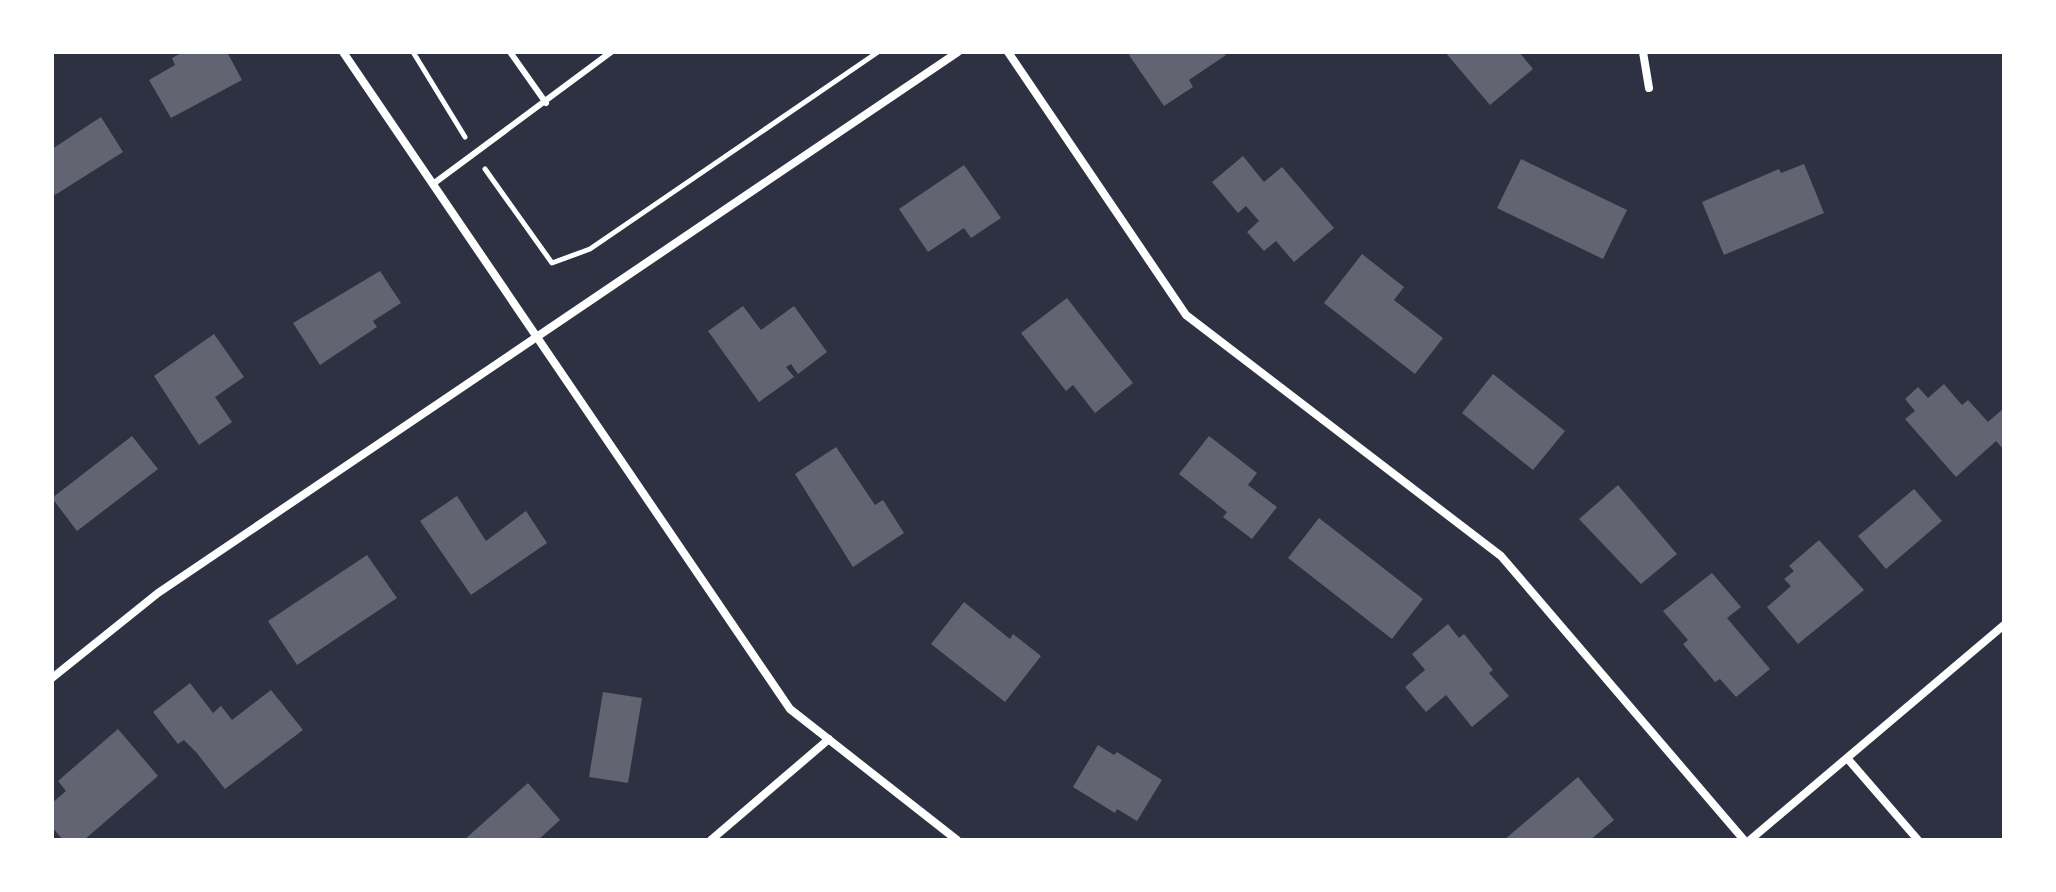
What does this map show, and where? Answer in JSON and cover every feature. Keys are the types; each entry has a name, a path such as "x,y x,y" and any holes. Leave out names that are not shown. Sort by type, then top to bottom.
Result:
{"street":[{"path":"343,52 790,709 957,840"},
{"path":"52,678 158,593 958,52"},
{"path":"1008,52 1186,315 1501,556 1747,840 2004,625"},
{"path":"1643,52 1649,88"},
{"path":"711,840 829,739"},
{"path":"1847,758 1918,840"}],"lane":[{"path":"510,52 546,103"},
{"path":"433,184 611,52"}],"path":[{"path":"413,52 475,154 552,263 590,249 878,52"}],"building":[{"path":"183,52 227,52 242,80 171,118 149,80 175,65 172,58"},
{"path":"1134,52 1224,52 1226,55 1189,80 1193,87 1164,106 1129,55"},
{"path":"1445,52 1519,52 1533,69 1490,105"},
{"path":"101,117 123,152 55,195 52,190 52,149"},
{"path":"1243,156 1264,182 1282,167 1334,228 1294,262 1276,241 1264,251 1247,232 1259,221 1246,206 1238,213 1212,182"},
{"path":"1521,159 1627,210 1603,259 1497,208"},
{"path":"1804,164 1824,213 1724,255 1702,202 1779,169 1781,173"},
{"path":"964,165 1001,218 971,238 964,228 928,252 899,209"},
{"path":"1362,254 1404,287 1394,300 1443,338 1415,374 1324,303"},
{"path":"380,271 401,303 373,321 377,327 320,365 293,323"},
{"path":"1067,298 1133,383 1095,413 1073,385 1066,391 1021,333"},
{"path":"743,306 761,330 794,306 827,352 798,374 791,364 786,367 794,377 759,402 708,331"},
{"path":"214,334 244,377 215,397 232,422 199,445 154,376"},
{"path":"1493,374 1565,431 1533,470 1462,413"},
{"path":"1944,384 1962,405 1968,400 1988,422 2004,408 2004,450 1996,441 1956,477 1905,419 1915,411 1905,399 1918,387 1928,398"},
{"path":"132,436 158,469 77,531 52,498"},
{"path":"1209,436 1257,473 1248,485 1277,507 1252,539 1223,517 1227,512 1179,474"},
{"path":"836,447 875,505 883,500 904,533 853,567 795,474"},
{"path":"1618,485 1677,554 1641,584 1579,519"},
{"path":"1914,489 1942,521 1886,569 1858,536"},
{"path":"457,496 486,541 526,511 547,543 471,595 420,521"},
{"path":"1319,518 1423,599 1392,639 1288,558"},
{"path":"1819,540 1864,590 1798,644 1767,607 1791,586 1784,579 1794,571 1789,566"},
{"path":"367,555 397,598 297,665 268,621"},
{"path":"1712,573 1741,607 1727,618 1770,669 1736,697 1720,679 1715,682 1683,644 1688,640 1663,611"},
{"path":"964,602 1010,639 1013,634 1041,656 1005,702 931,644"},
{"path":"1448,624 1459,638 1464,634 1493,670 1489,673 1509,696 1472,727 1446,695 1426,712 1405,687 1425,670 1412,654"},
{"path":"190,683 213,713 221,706 232,720 271,690 303,730 225,789 196,752 184,740 178,744 153,712"},
{"path":"603,692 642,698 628,783 589,777"},
{"path":"118,729 158,776 84,840 63,840 52,827 52,803 66,791 58,781"},
{"path":"1098,745 1114,755 1117,752 1162,780 1137,821 1117,809 1115,813 1073,787"},
{"path":"1578,777 1614,820 1590,840 1504,840"},
{"path":"528,783 560,820 538,840 464,840"}]}
